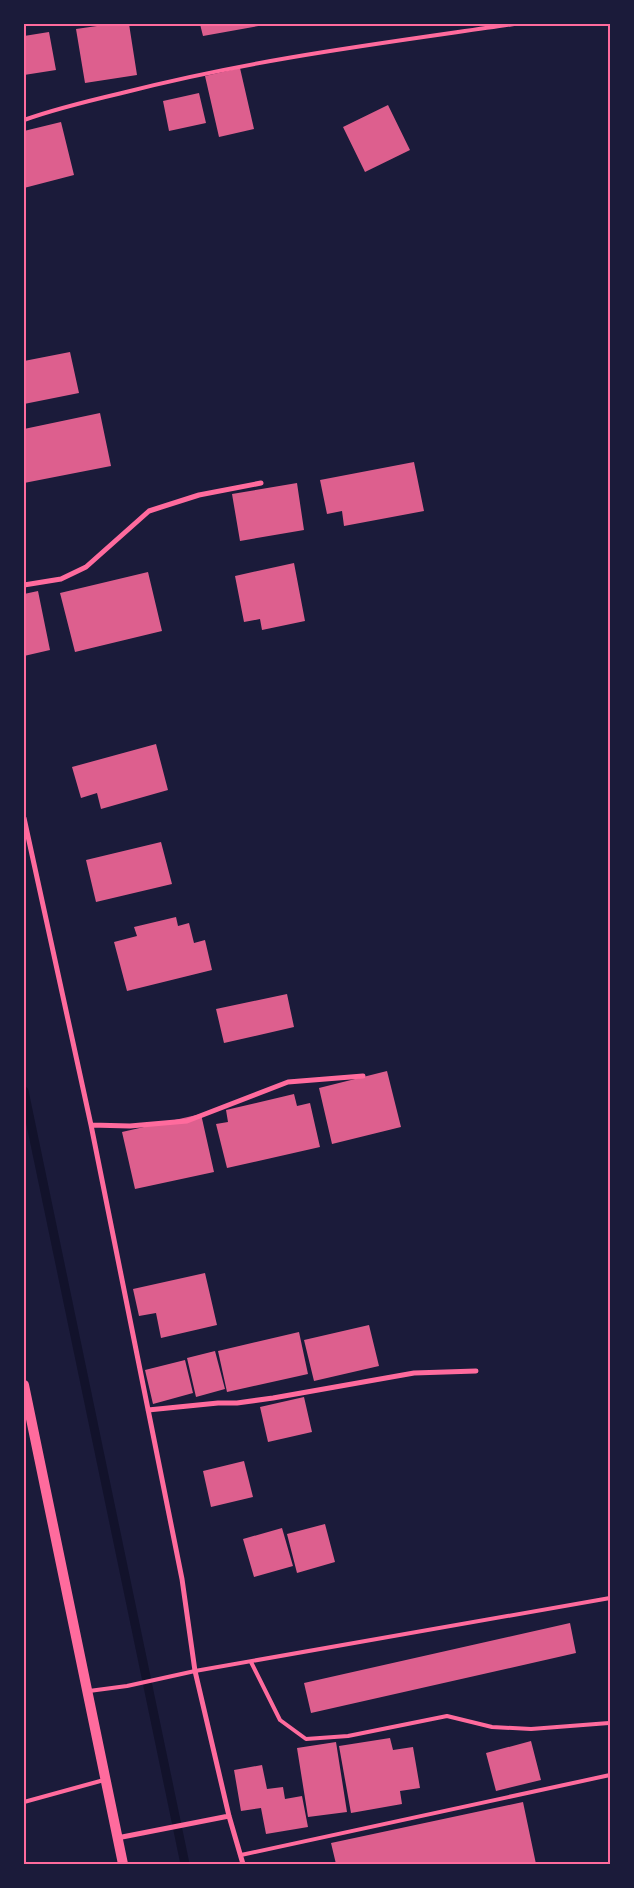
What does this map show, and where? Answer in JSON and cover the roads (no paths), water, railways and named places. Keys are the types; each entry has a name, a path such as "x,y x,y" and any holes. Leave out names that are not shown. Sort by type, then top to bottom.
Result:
{"main road":[{"path":"24,1385 104,1780 123,1864"}],"street":[{"path":"24,585 61,579 86,567 149,511 198,495 261,483"},
{"path":"24,818 91,1125 182,1579 196,1670 229,1816 243,1864"},
{"path":"91,1125 130,1126 187,1121 288,1082 363,1076"},
{"path":"148,1410 264,1399 414,1372 476,1371"},
{"path":"117,1838 229,1816"}],"lane":[{"path":"24,120 147,86 254,63 514,24"},
{"path":"87,1691 127,1686 196,1670 251,1662 610,1598"},
{"path":"251,1662 280,1720 306,1738 348,1736 447,1716 492,1727 531,1729 609,1723"},
{"path":"241,1855 610,1775"},
{"path":"24,1802 104,1780"}],"waterway":[{"path":"24,1091 185,1864"}]}
